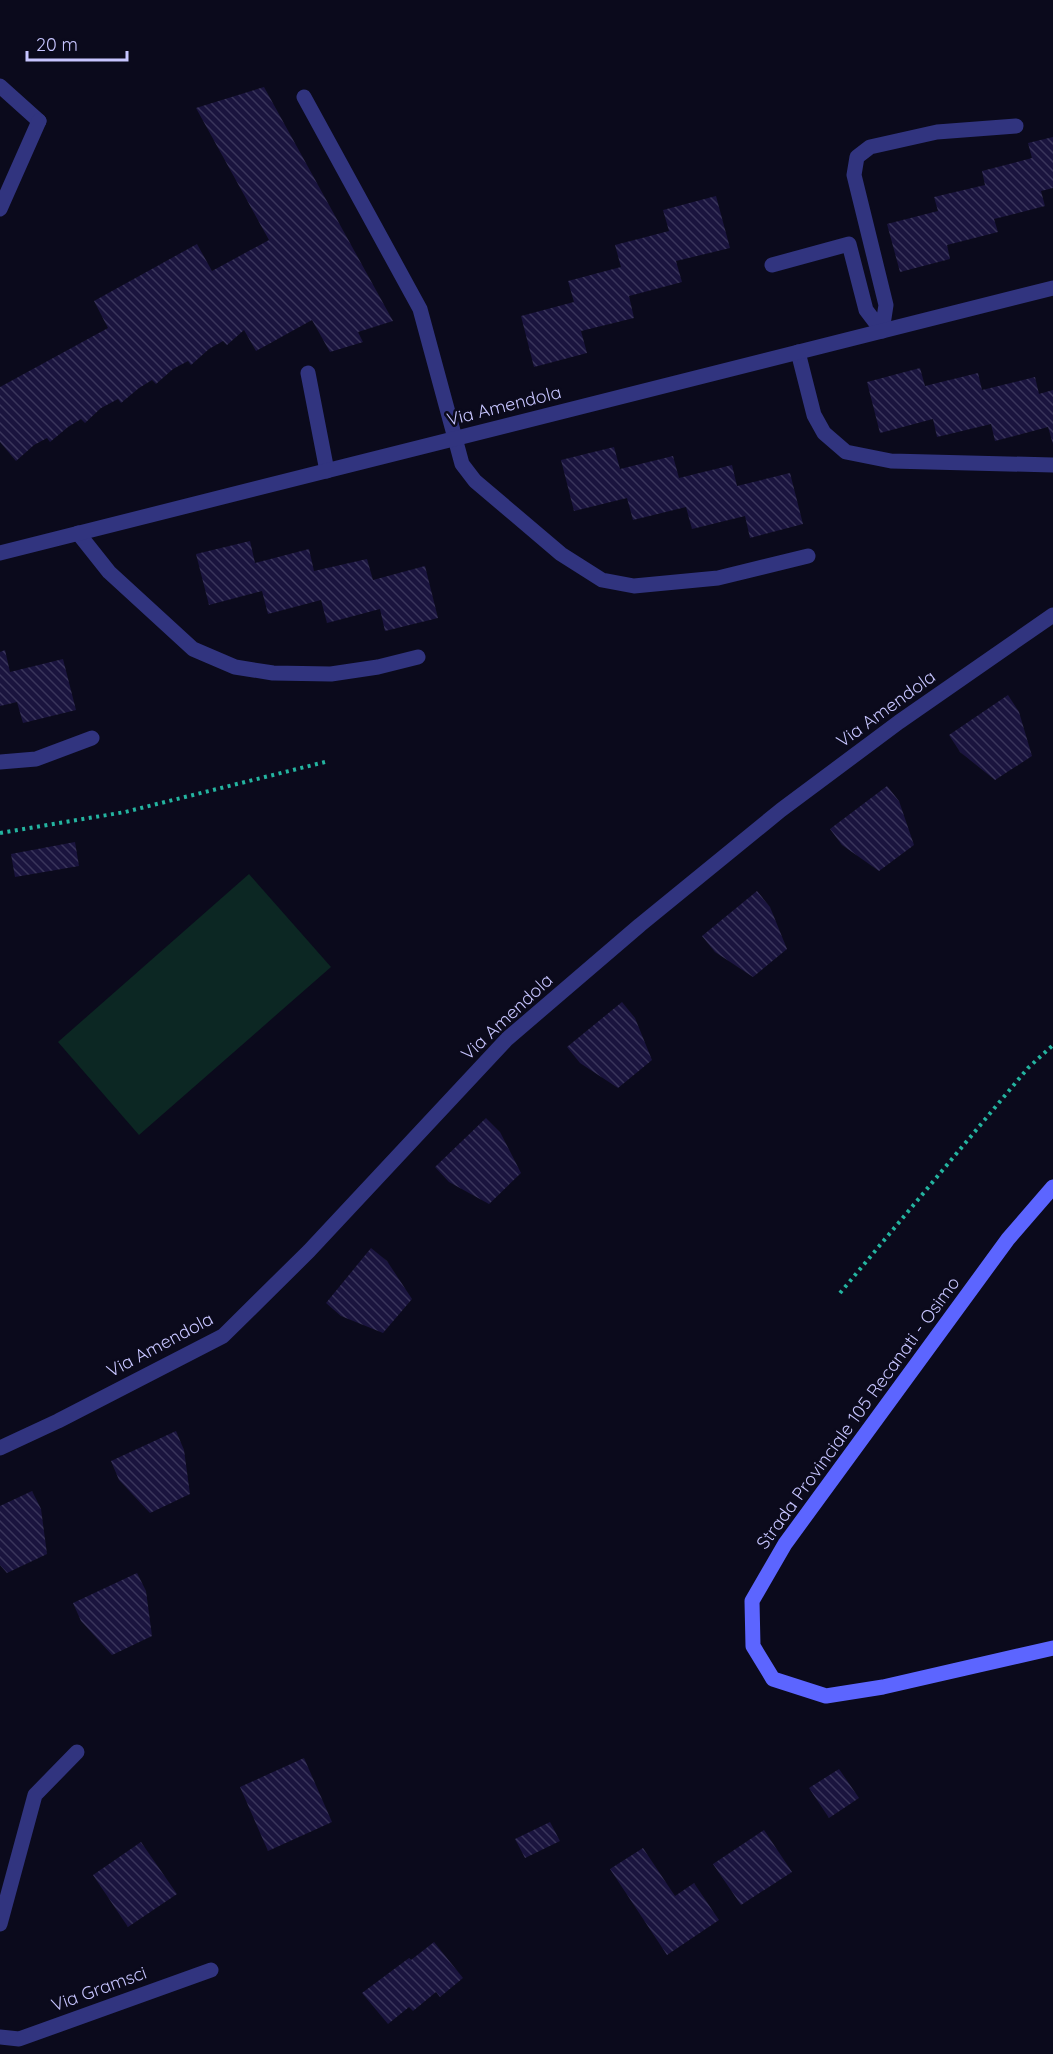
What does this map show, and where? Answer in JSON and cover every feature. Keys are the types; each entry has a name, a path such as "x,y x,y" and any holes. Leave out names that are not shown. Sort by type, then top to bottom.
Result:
{"main road":[{"name":"Strada Provinciale 105 Recanati - Osimo","path":"1053,1187 1008,1239 785,1544 752,1601 753,1646 773,1679 826,1696 884,1687 1053,1648"}],"street":[{"path":"0,86 39,121 0,209"},
{"path":"304,97 420,309 454,439 462,464 475,482 561,554 602,580 634,586 718,578 808,556"},
{"path":"882,331 886,305 854,175 857,157 870,147 937,132 1016,126"},
{"path":"772,265 849,244 866,310 882,331"},
{"name":"Via Amendola","path":"0,553 1053,288"},
{"path":"798,352 814,415 824,434 846,452 891,461 1053,465"},
{"path":"308,372 327,471"},
{"path":"78,533 110,572 193,649 235,667 273,673 331,674 378,667 418,657"},
{"name":"Via Amendola","path":"0,1448 58,1421 223,1336 309,1251 507,1039 640,925 781,810 899,722 1053,615"},
{"path":"0,762 36,759 92,738"},
{"path":"0,1924 35,1795 77,1752"},
{"name":"Via Gramsci","path":"0,2037 19,2039 211,1970"}],"path":[{"path":"0,833 124,812 325,762"},
{"path":"840,1293 1028,1068 1053,1046"}],"green space":[{"path":"249,874 331,967 139,1135 58,1042"}],"building":[{"path":"264,87 393,321 358,332 363,342 330,352 312,320 256,351 244,330 227,345 223,341 209,349 191,365 188,361 173,369 156,384 152,380 139,388 121,403 118,399 101,408 85,423 81,419 50,442 47,438 34,445 16,461 0,442 0,387 108,328 94,301 197,244 212,271 269,240 196,108"},
{"path":"1053,137 1053,188 1041,191 1045,206 994,219 998,232 947,245 950,259 900,272 887,224 938,211 934,197 985,185 982,171 1032,158 1028,143"},
{"path":"716,196 730,248 676,261 682,282 629,296 634,318 581,331 587,353 534,367 521,316 574,302 568,281 621,267 615,245 669,231 663,210"},
{"path":"920,368 925,386 978,373 982,390 1035,377 1039,394 1053,390 1053,444 1048,427 995,441 991,424 937,437 933,419 880,433 867,382"},
{"path":"614,447 620,469 673,456 679,478 732,465 737,486 790,473 803,524 750,538 745,516 692,529 686,507 633,520 627,498 574,511 561,460"},
{"path":"250,541 255,563 309,549 314,571 367,559 373,580 425,566 438,618 385,631 380,609 327,623 321,600 268,614 262,591 209,605 196,554"},
{"path":"5,650 10,672 63,659 76,710 23,723 17,702 0,706 0,652"},
{"path":"1008,695 1019,712 1032,756 995,780 960,752 949,735"},
{"path":"887,786 899,801 914,845 879,871 842,845 830,829"},
{"path":"75,842 79,866 15,877 11,854"},
{"path":"757,891 770,907 787,949 753,977 715,952 702,936"},
{"path":"622,1002 635,1018 652,1060 618,1088 580,1063 567,1047"},
{"path":"486,1118 500,1132 521,1173 489,1204 449,1182 435,1167"},
{"path":"371,1248 387,1261 412,1299 383,1333 341,1316 326,1303"},
{"path":"176,1431 184,1450 190,1494 150,1513 119,1480 111,1461"},
{"path":"32,1491 41,1509 47,1554 7,1573 0,1565 0,1506"},
{"path":"137,1573 146,1591 152,1636 112,1655 81,1621 73,1603"},
{"path":"304,1758 332,1822 268,1851 240,1787"},
{"path":"839,1769 859,1798 829,1818 809,1788"},
{"path":"550,1822 560,1841 525,1858 515,1839"},
{"path":"764,1830 792,1872 741,1905 713,1864"},
{"path":"141,1842 177,1894 128,1927 93,1875"},
{"path":"643,1848 675,1896 694,1883 719,1920 667,1955 610,1869"},
{"path":"434,1942 463,1978 440,1997 436,1992 413,2011 409,2007 388,2024 362,1993"}]}
